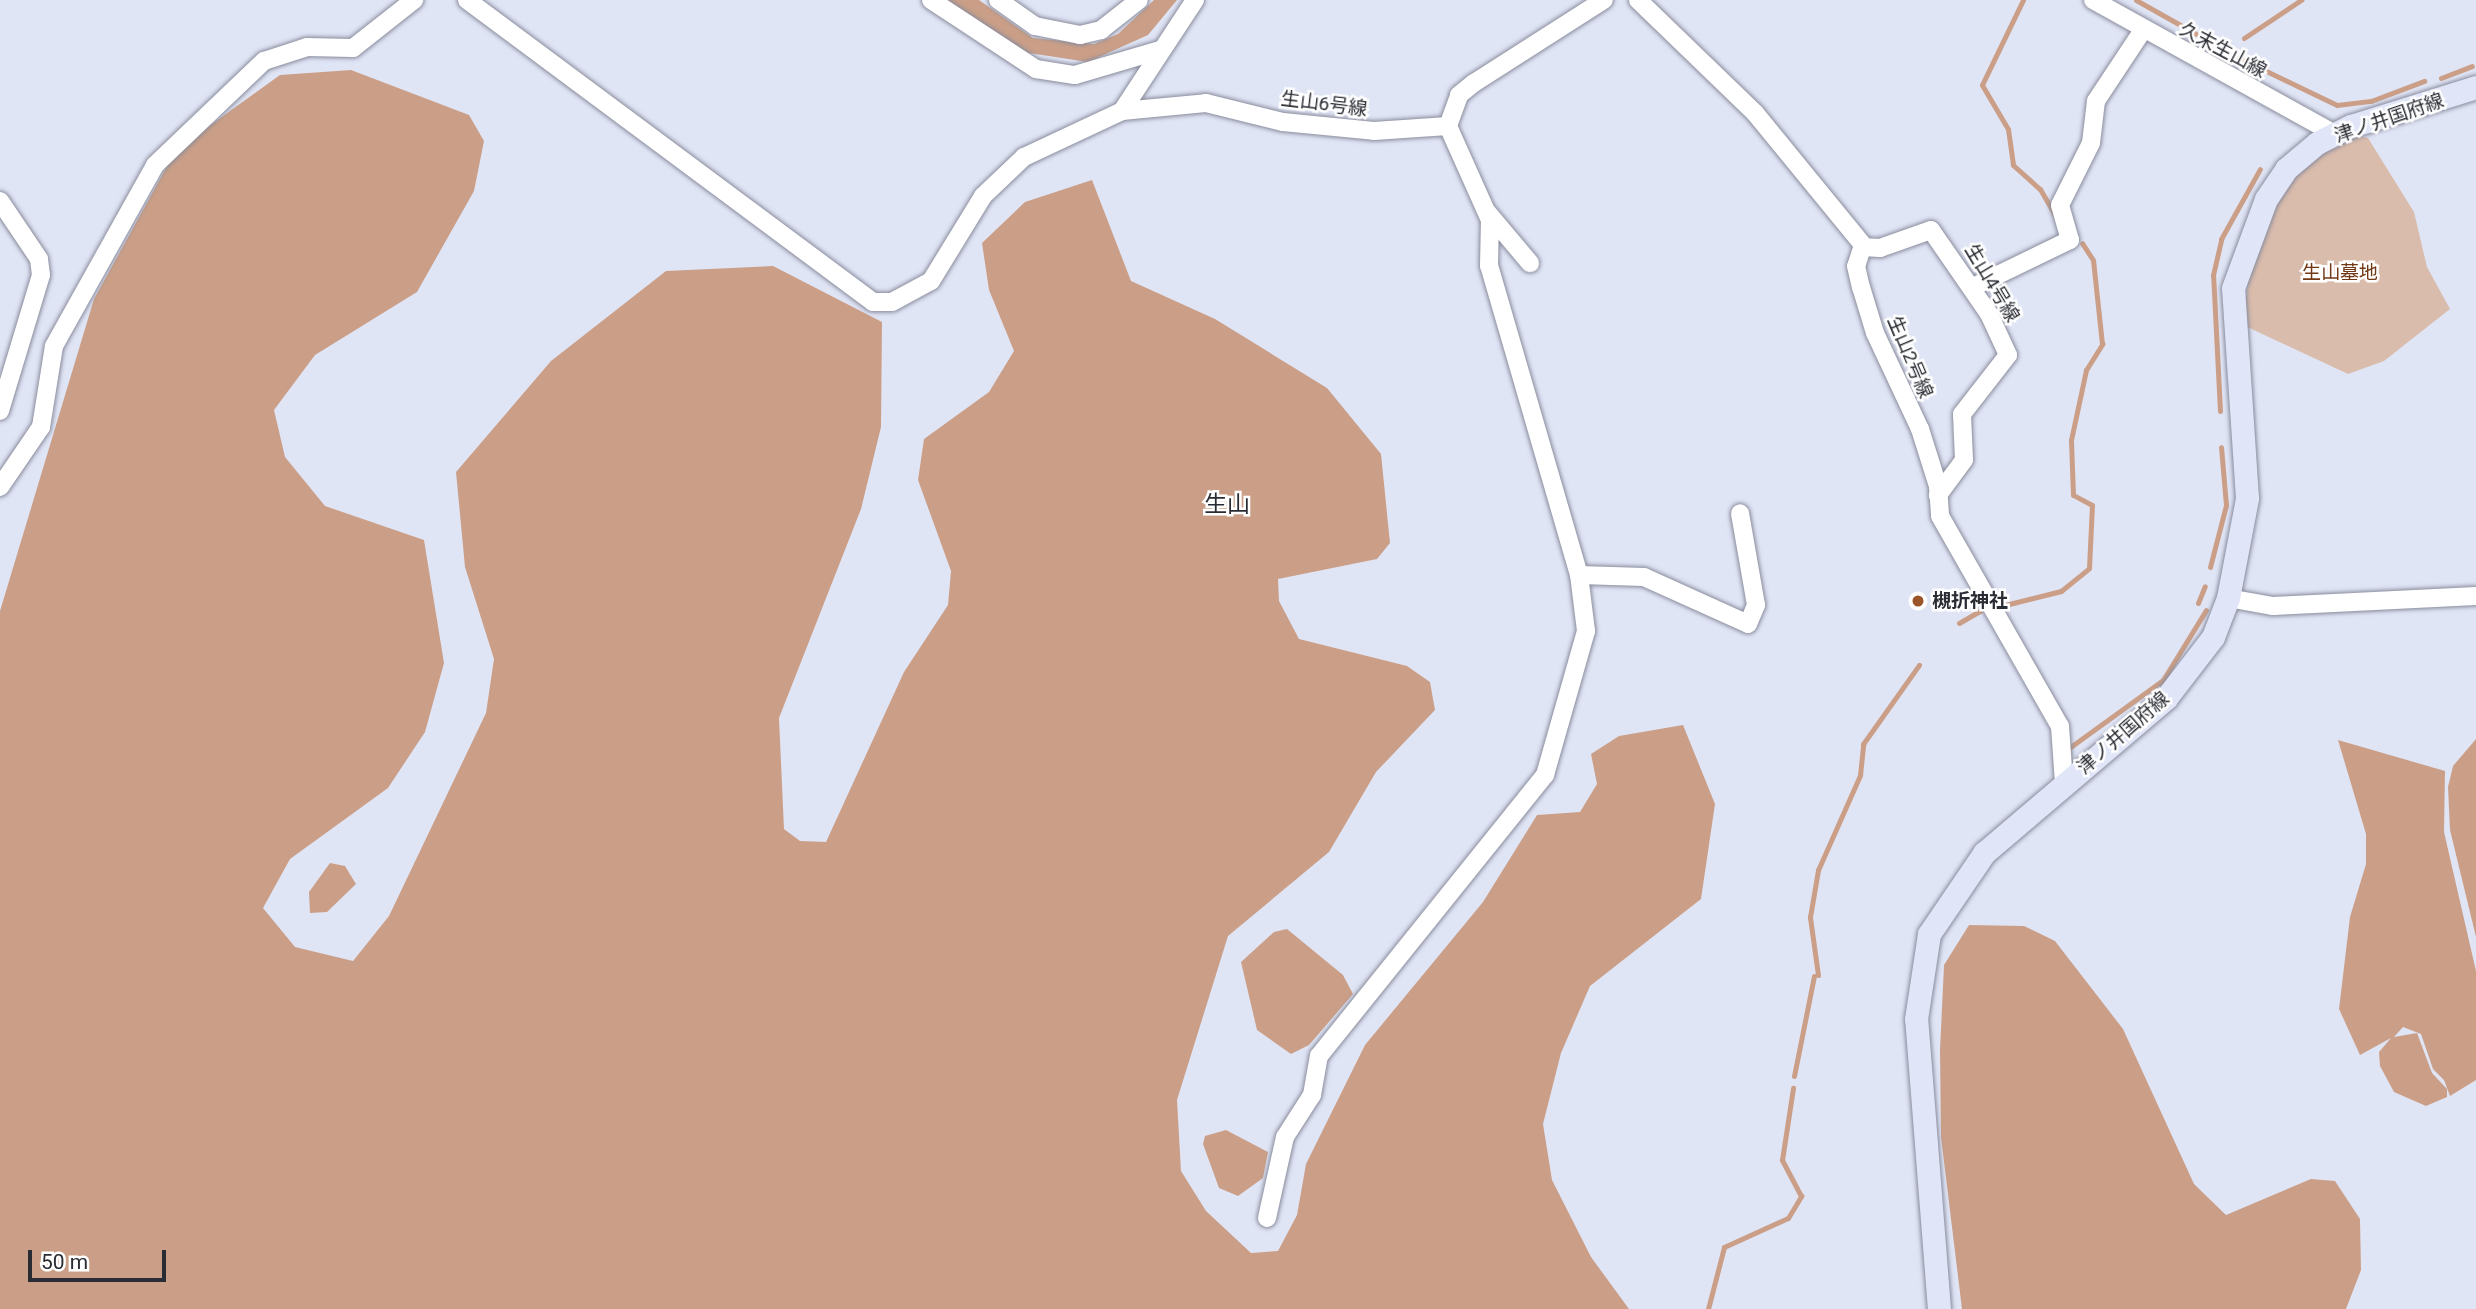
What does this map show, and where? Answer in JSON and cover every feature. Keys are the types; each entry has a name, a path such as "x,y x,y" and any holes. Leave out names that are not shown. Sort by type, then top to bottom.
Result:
{"main road":[{"name":"津ノ井国府線","path":"1939,1309 1916,1019 1928,934 1984,853 2166,698 2213,637 2228,598 2247,498 2233,288 2266,199 2286,169 2335,134 2476,88"}],"street":[{"path":"0,487 41,427 54,346 128,209 176,140 264,61 307,47 353,48 414,0"},
{"path":"467,0 873,302 892,302 931,281 983,195 1024,157 1122,111 1195,0"},
{"path":"931,0 1036,69 1075,75 1160,50"},
{"path":"998,0 1035,26 1080,35 1101,30 1139,0"},
{"path":"1530,263 1487,212 1448,126 1459,95 1604,0"},
{"path":"1638,0 1755,113 1861,247"},
{"name":"久末生山線","path":"2094,0 2143,30 2335,134"},
{"path":"1973,287 2070,240 2060,205 2091,143 2096,101 2143,30"},
{"name":"生山6号線","path":"1122,111 1206,103 1283,122 1362,130 1448,126"},
{"path":"0,201 39,259 41,275 0,411"},
{"path":"1267,1218 1285,1137 1312,1095 1319,1056 1545,775 1586,631 1579,575 1489,266 1487,212"},
{"name":"生山4号線","path":"1861,247 1880,248 1931,230 1973,287 2008,355 1962,414 1964,460 1938,495"},
{"name":"生山2号線","path":"1861,247 1856,266 1875,333 1920,429 1938,495 1940,516 2060,726 2064,783"},
{"path":"1579,575 1644,577 1748,624 1756,605 1740,513"},
{"path":"2228,598 2273,606 2476,596"}],"green space":[{"name":"生山墓地","path":"2353,134 2368,138 2414,212 2427,267 2450,309 2384,361 2348,374 2243,325 2250,263 2280,191 2319,153"}],"shaded area":[{"path":"946,0 979,0 1033,38 1094,44 1118,34 1154,0 1177,0 1148,35 1088,62 1016,51"},
{"path":"351,70 469,115 484,141 474,191 417,292 315,355 274,410 285,457 325,506 424,540 444,663 425,732 388,788 290,859 263,908 295,947 353,961 389,916 486,713 494,659 465,567 456,472 551,361 666,271 773,266 882,322 881,427 861,509 779,718 784,829 800,841 826,842 904,672 948,605 951,571 918,480 924,439 989,392 1014,351 989,290 982,243 1025,202 1092,180 1131,281 1215,319 1327,388 1381,454 1390,543 1377,559 1278,579 1279,601 1299,639 1407,666 1430,682 1435,710 1376,772 1329,852 1228,936 1177,1100 1181,1171 1206,1211 1251,1253 1278,1251 1297,1215 1306,1164 1365,1045 1483,902 1537,815 1580,812 1597,784 1591,754 1619,736 1683,725 1715,804 1701,899 1590,986 1561,1053 1543,1124 1552,1180 1591,1257 1629,1309 0,1309 0,611 94,299 176,150 280,75"},
{"path":"2476,739 2476,937 2450,830 2448,787 2453,766"},
{"path":"2338,740 2445,771 2444,832 2476,971 2476,1080 2450,1096 2444,1080 2433,1069 2421,1034 2403,1027 2394,1037 2417,1033 2432,1073 2447,1089 2447,1097 2426,1106 2394,1092 2380,1066 2379,1052 2391,1038 2360,1055 2339,1009 2350,917 2366,864 2366,834"},
{"path":"330,863 345,866 356,884 327,912 310,913 309,892"},
{"path":"1969,925 2024,926 2055,941 2123,1029 2194,1184 2226,1215 2311,1179 2335,1181 2360,1219 2361,1270 2346,1309 1962,1309 1941,1137 1940,1050 1944,965"},
{"path":"1287,929 1343,975 1353,994 1309,1045 1291,1054 1257,1030 1241,962 1274,932"},
{"path":"1226,1130 1268,1152 1263,1178 1238,1196 1219,1188 1203,1144 1205,1136"}],"waterway":[{"path":"2023,0 1982,85 2008,129 2013,165 2040,189 2055,215"},
{"path":"2136,0 2207,40"},
{"path":"2244,38 2301,0"},
{"path":"2235,56 2337,105 2371,101 2424,81"},
{"path":"2441,78 2472,66"},
{"path":"2220,411 2213,275 2221,239 2260,169"},
{"path":"1997,607 2061,591 2089,568 2092,505 2073,495 2071,440 2086,370 2102,344 2093,260 2082,243"},
{"path":"2210,567 2226,505 2221,447"},
{"path":"2198,603 2205,586"},
{"path":"1959,623 1983,609"},
{"path":"2069,748 2163,680 2206,610"},
{"path":"1818,975 1810,917 1818,870 1860,775 1863,744 1919,665"},
{"path":"1794,1076 1814,976"},
{"path":"1708,1309 1724,1247 1788,1218 1801,1196 1782,1160 1793,1088"}],"place":[{"name":"槻折神社","path":"1918,601"}],"district":[{"name":"生山","path":"1227,505"}]}
